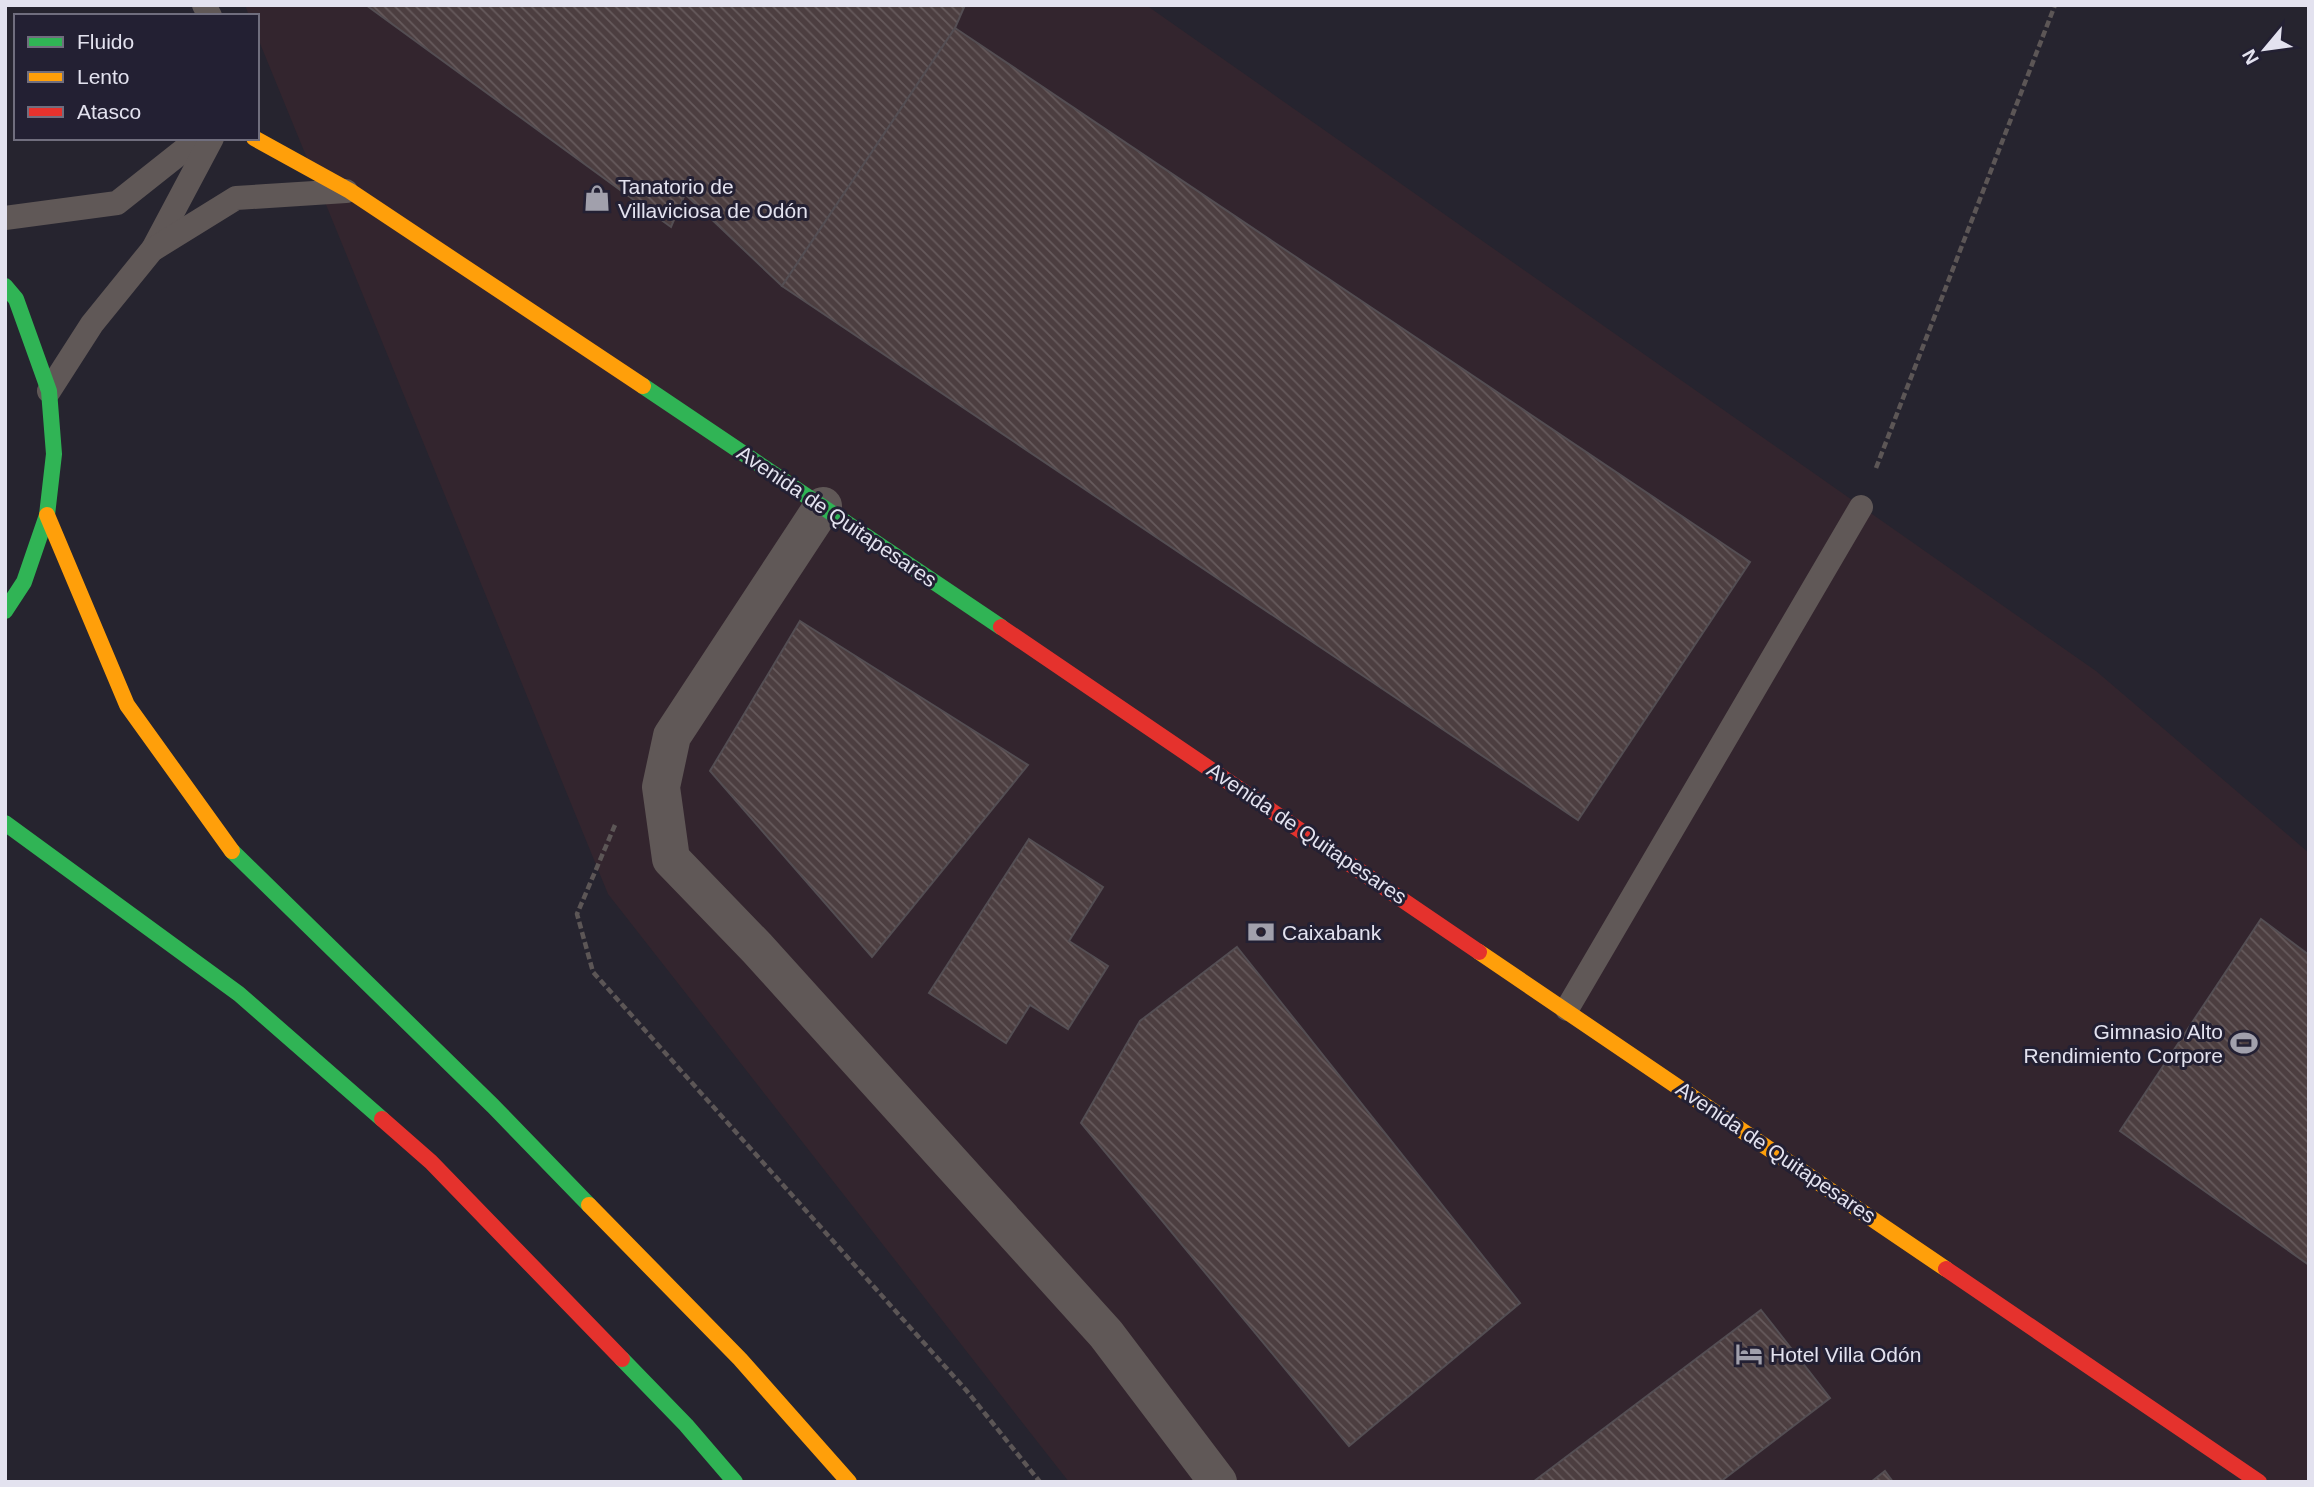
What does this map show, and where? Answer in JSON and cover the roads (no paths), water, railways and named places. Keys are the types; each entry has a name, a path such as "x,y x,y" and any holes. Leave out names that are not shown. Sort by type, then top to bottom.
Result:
{"main road":[{"name":"Avenida de Quitapesares","path":"258,140 350,191 823,506 1567,1009 2259,1482"},
{"path":"5,286 16,299 49,391 54,454 47,515 24,582 5,611"},
{"path":"47,515 127,705 238,859 502,1116 740,1359 849,1482"},
{"path":"5,823 239,994 431,1162 686,1425 735,1482"}],"street":[{"path":"823,506 672,736 661,787 671,859 757,948 1106,1334 1218,1482"}],"lane":[{"path":"5,218 117,203 196,140"},
{"path":"49,391 92,324 152,250 211,140"},
{"path":"152,250 236,198 350,191"},
{"path":"1567,1009 1861,507"}],"place":[{"name":"Tanatorio de Villaviciosa de Odón","path":"597,198"},
{"name":"Caixabank","path":"1261,932"},
{"name":"Gimnasio Alto Rendimiento Corpore","path":"2244,1043"},
{"name":"Hotel Villa Odón","path":"1749,1354"}]}
